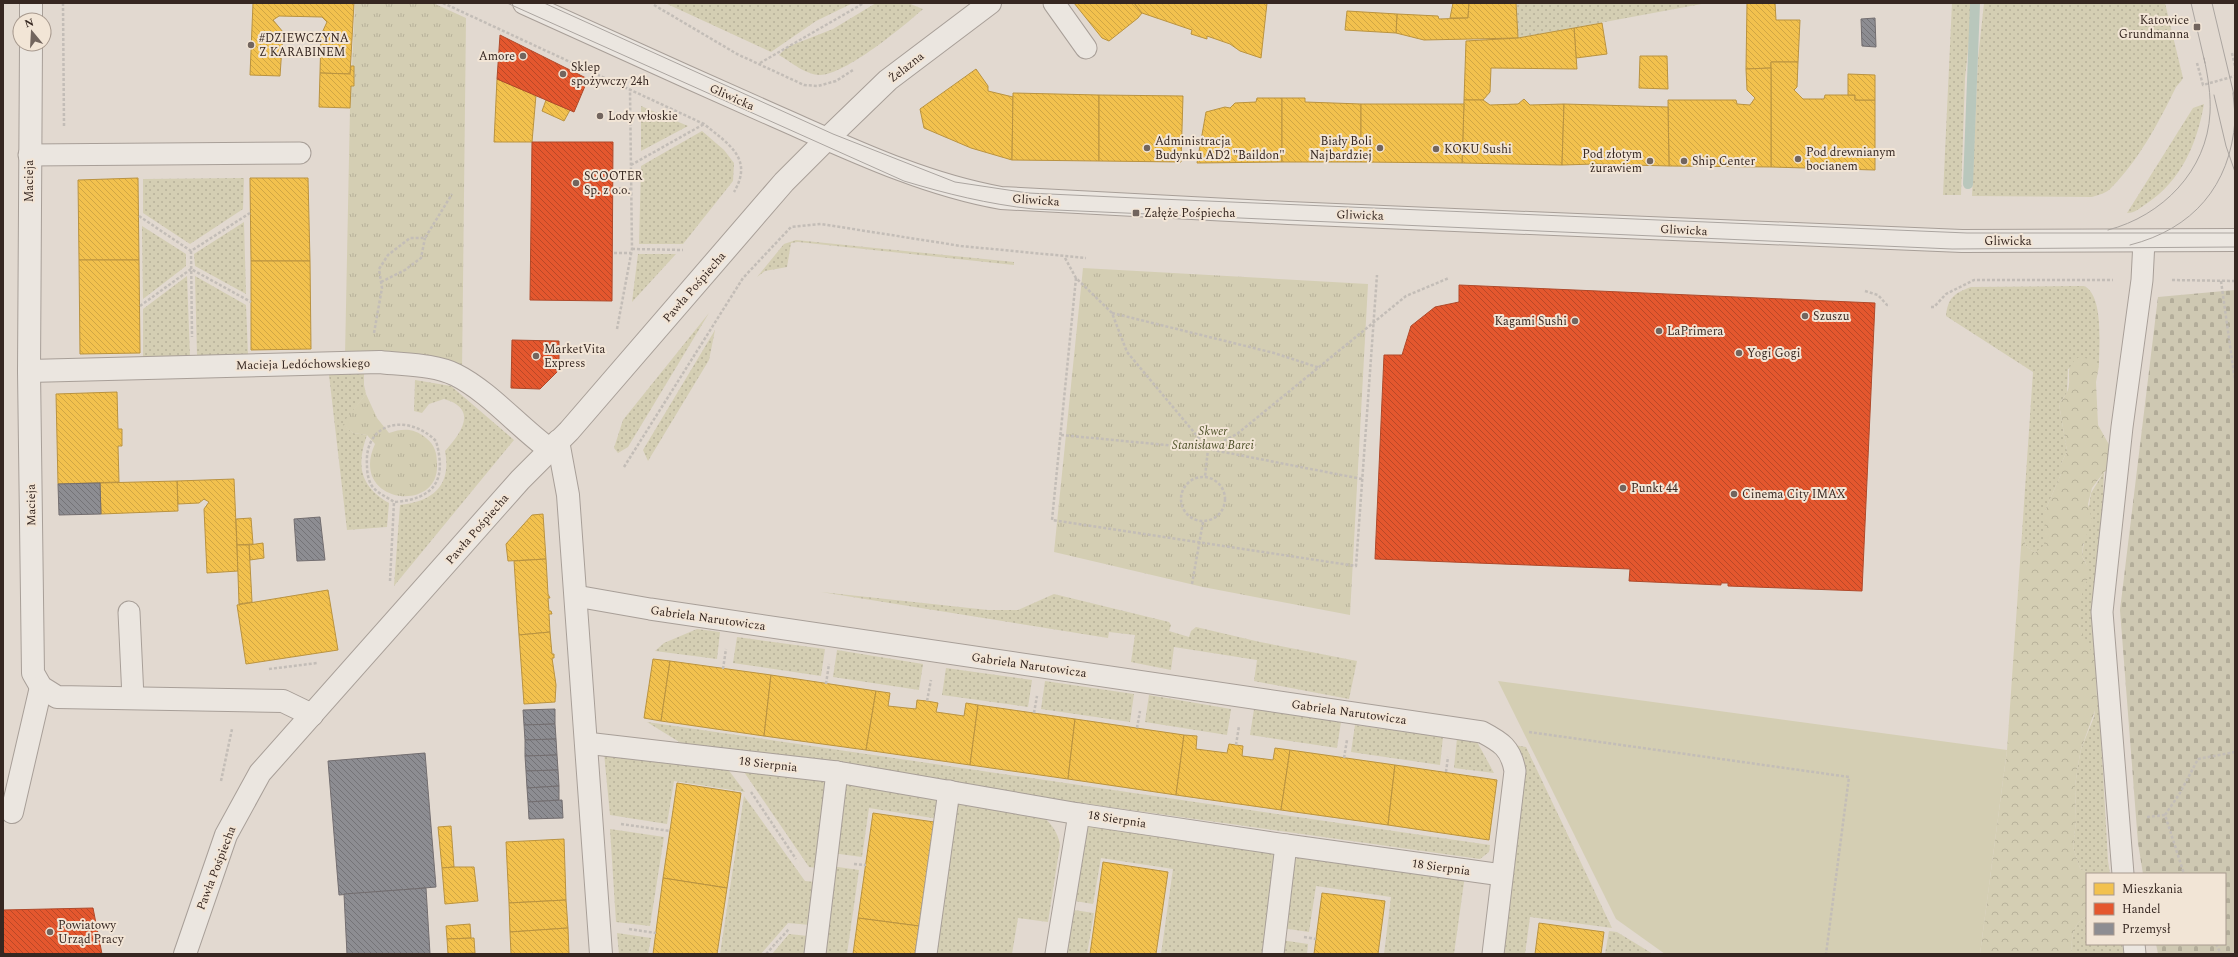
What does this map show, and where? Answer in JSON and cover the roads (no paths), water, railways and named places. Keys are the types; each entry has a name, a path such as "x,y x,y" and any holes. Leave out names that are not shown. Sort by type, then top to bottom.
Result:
{"street":[{"name":"Gliwicka","path":"524,3 827,139 940,183 974,193 1008,198 1288,213 1848,237 2144,242 2235,240"},
{"name":"Żelazna","path":"827,139 888,80 990,3"},
{"name":"Macieja","path":"31,52 29,155 29,371 33,673 41,687"},
{"name":"Pawła Pośpiecha","path":"185,954 226,835 260,774 554,445 784,182 827,139"},
{"name":"Macieja Ledóchowskiego","path":"29,371 380,362 425,367 455,374 480,391 528,434 554,445"},
{"path":"554,445 568,495 590,819 601,954"},
{"path":"12,812 41,687 57,697 283,701 312,715"}],"lane":[{"path":"1054,3 1086,48"},
{"path":"29,155 300,153"},
{"path":"2123,873 2102,612 2122,427 2142,280 2144,242"},
{"name":"Gabriela Narutowicza","path":"576,596 665,612 1482,732 1499,741 1512,756 1515,771 1502,876"},
{"path":"129,612 133,698"},
{"name":"18 Sierpnia","path":"586,743 837,772 1079,814 1502,876"},
{"path":"815,954 837,772"},
{"path":"926,954 949,791"},
{"path":"1056,954 1079,814"},
{"path":"1273,954 1286,845"},
{"path":"1493,954 1502,876"}],"waterway":[{"path":"1968,184 1975,3"}],"tram line":[{"path":"507,3 904,181 968,198 1016,207 1033,209 1952,249 2235,247"},
{"path":"544,3 833,134 955,182 1028,193 1967,233 2235,233"},
{"path":"2191,3 2205,63"},
{"path":"2212,3 2235,99"},
{"path":"2108,230 2128,223 2146,214 2163,202 2178,188 2191,172 2200,154 2207,134 2210,113 2209,86 2204,58"},
{"path":"2233,93 2235,115"},
{"path":"2214,95 2226,146 2235,172"},
{"path":"2130,245 2152,238 2172,228 2190,216 2204,201 2216,185 2225,166 2232,144 2235,121"}],"place":[{"name":"Katowice Grundmanna","path":"2197,27"},
{"name":"#DZIEWCZYNA Z KARABINEM","path":"251,45"},
{"name":"Amore","path":"523,56"},
{"name":"Sklep spożywczy 24h","path":"563,74"},
{"name":"Lody włoskie","path":"600,116"},
{"name":"Administracja Budynku AD2 \"Baildon\"","path":"1147,148"},
{"name":"Biały Boli Najbardziej","path":"1380,148"},
{"name":"KOKU Sushi","path":"1436,149"},
{"name":"Pod drewnianym bocianem","path":"1798,159"},
{"name":"Pod złotym żurawiem","path":"1650,161"},
{"name":"Ship Center","path":"1684,161"},
{"name":"SCOOTER Sp. z o.o.","path":"576,183"},
{"name":"Załęże Pośpiecha","path":"1136,213"},
{"name":"Szuszu","path":"1805,316"},
{"name":"Kagami Sushi","path":"1575,321"},
{"name":"LaPrimera","path":"1659,331"},
{"name":"Yogi Gogi","path":"1739,353"},
{"name":"MarketVita Express","path":"536,356"},
{"name":"Punkt 44","path":"1623,488"},
{"name":"Cinema City IMAX","path":"1734,494"},
{"name":"Powiatowy Urząd Pracy","path":"50,932"}],"park label":[{"name":"Skwer Stanisława Barei","path":"1213,438"}]}
